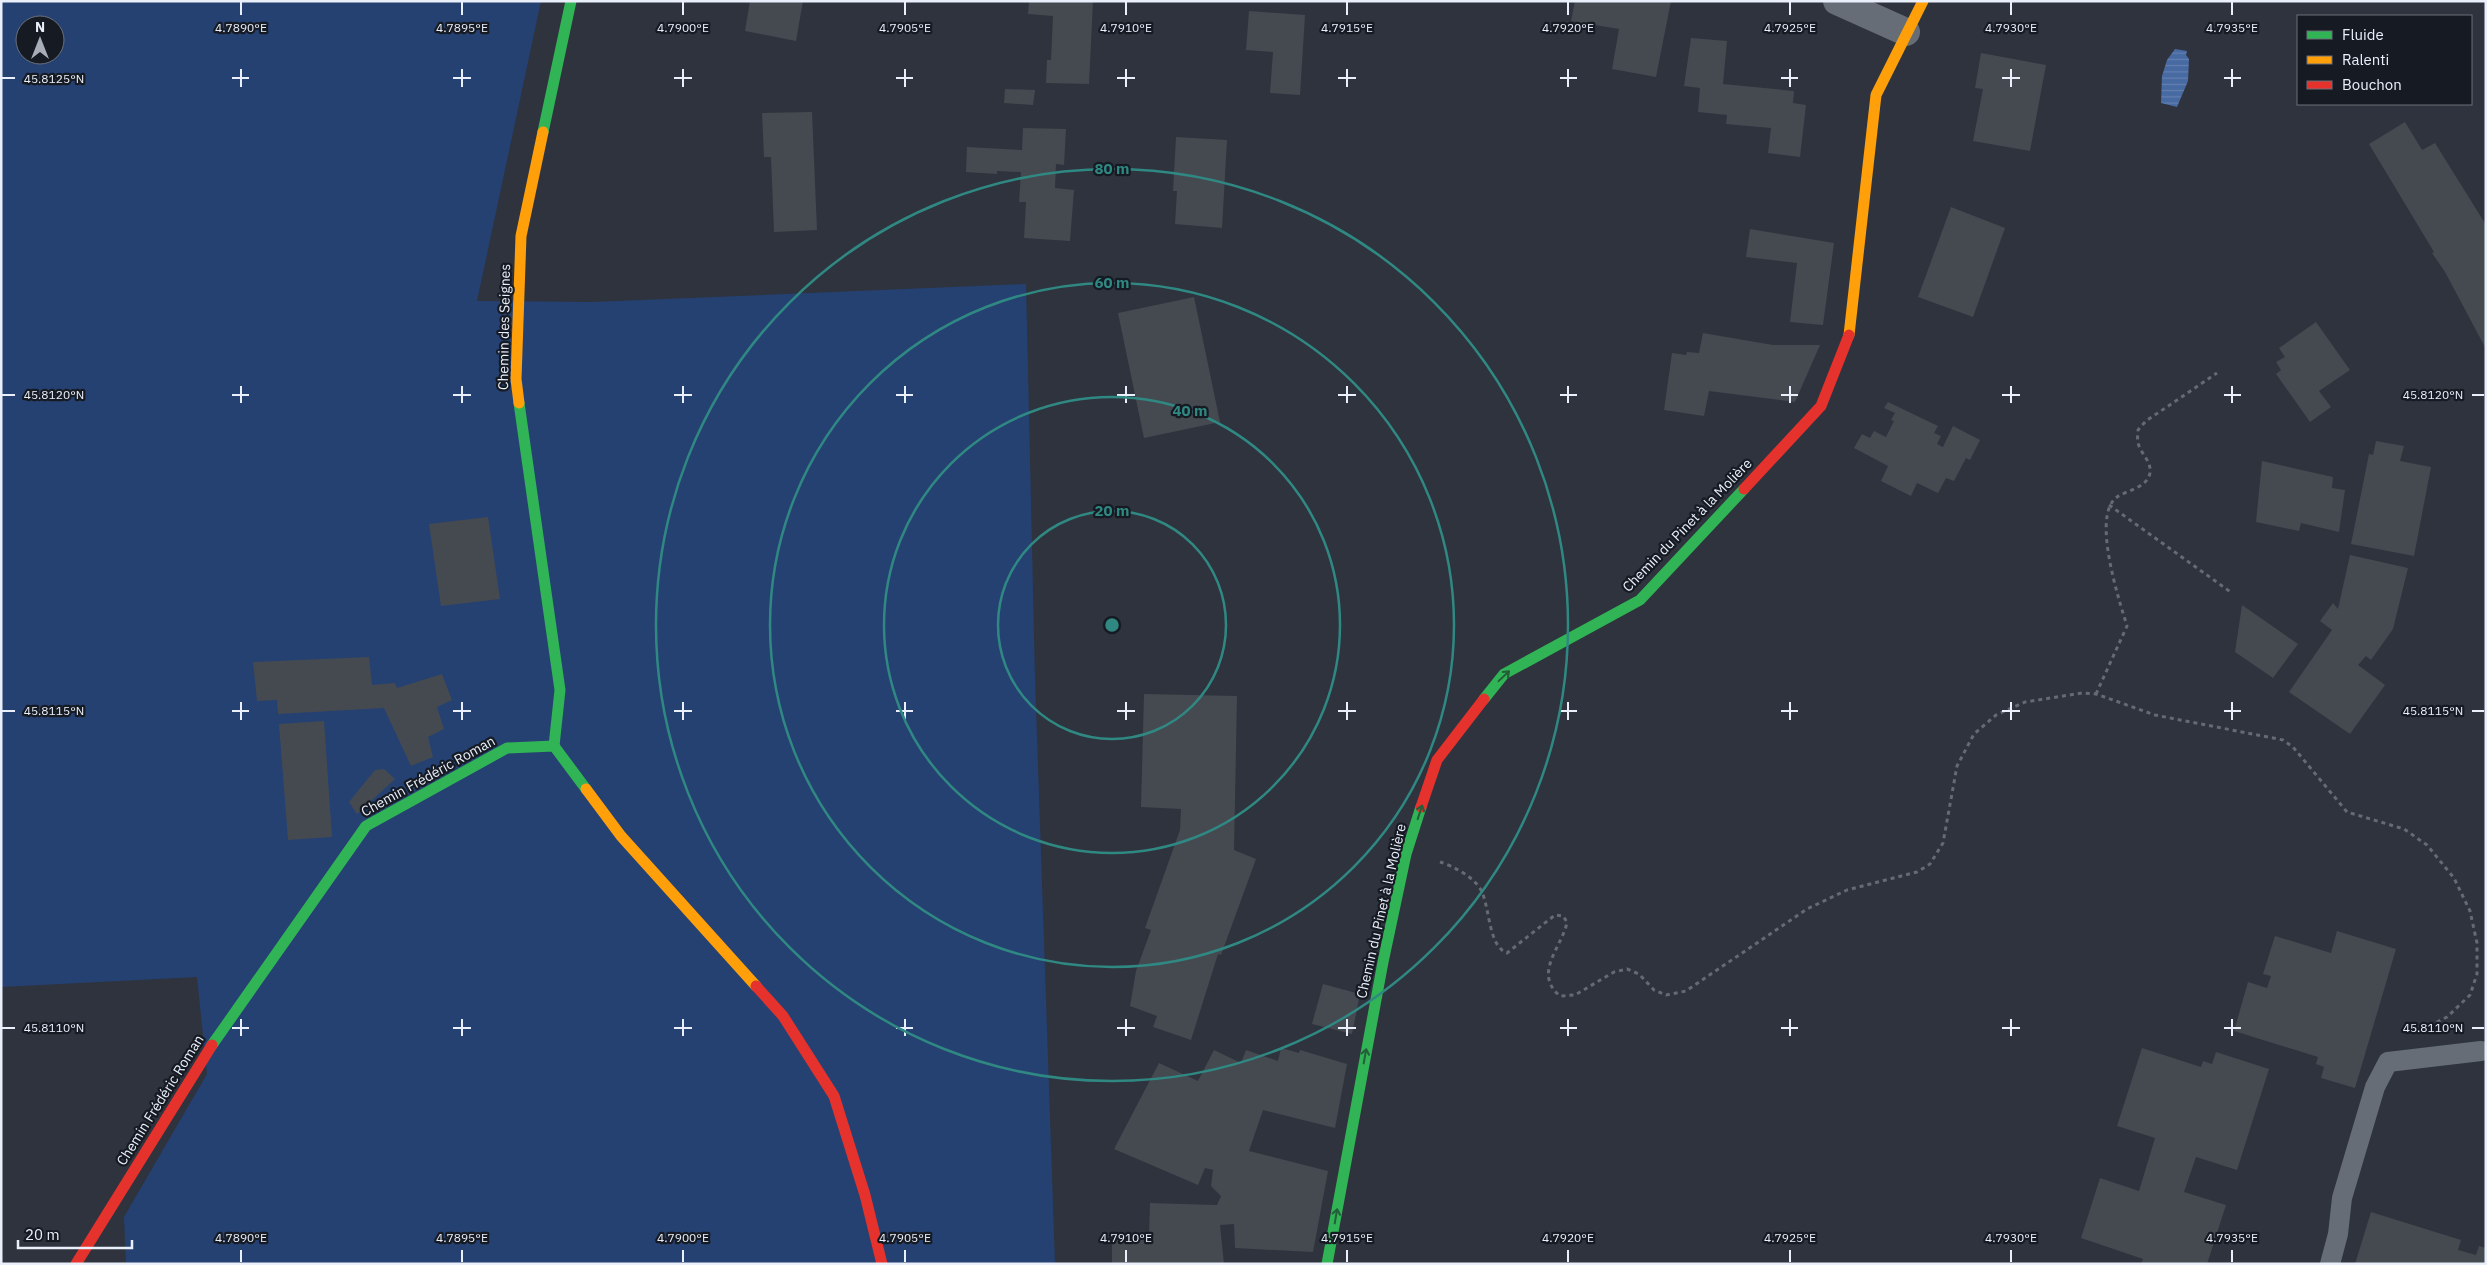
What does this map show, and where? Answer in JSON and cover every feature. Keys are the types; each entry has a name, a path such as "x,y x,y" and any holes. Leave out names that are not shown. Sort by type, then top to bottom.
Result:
{"street":[{"name":"Chemin des Seignes","path":"554,746 560,690 516,379 521,236 571,1"},
{"path":"1836,1 1906,32"},
{"name":"Chemin du Pinet à la Molière","path":"1327,1264 1382,962 1406,854 1436,760 1504,674 1640,600 1821,406 1849,334 1876,95 1923,1"},
{"name":"Chemin Frédéric Roman","path":"76,1264 214,1042 366,826 507,748 554,746"},
{"path":"554,746 621,836 783,1016 834,1096 865,1195 882,1264"}],"lane":[{"path":"2330,1264 2338,1234 2342,1198 2375,1087 2388,1062 2481,1051"}],"path":[{"path":"2096,694 2127,626 2105,538 2109,505 2116,498 2144,484 2150,474 2149,464 2138,443 2138,430 2146,421 2217,373"},
{"path":"2109,505 2232,593"},
{"path":"1406,854 1443,863 1468,876 1481,890 1495,941 1502,951 1507,953 1555,915 1563,916 1567,922 1566,928 1550,958 1549,976 1554,992 1560,996 1575,995 1614,972 1627,969 1639,974 1654,990 1666,995 1686,992 1806,909 1847,890 1917,872 1930,864 1943,843 1957,766 1974,734 1996,715 2025,702 2082,693 2096,694 2155,715 2283,740 2293,746 2347,812 2404,829 2427,845 2454,878 2470,911 2477,943 2477,974 2470,995 2447,1017 2432,1025"}],"shaded area":[{"path":"1,1 541,1 477,301 593,302 1026,284 1035,678 1055,1264 126,1264 124,1217 207,1074 197,977 1,987"},
{"path":"2175,49 2187,51 2186,55 2189,59 2188,81 2177,107 2161,103 2162,76 2167,60"}],"building":[{"path":"750,1 803,1 796,41 745,31"},
{"path":"1029,1 1093,1 1089,84 1046,83 1047,60 1051,60 1053,16 1028,14"},
{"path":"1575,1 1671,1 1656,77 1612,69 1619,29 1571,21"},
{"path":"1249,11 1305,15 1300,95 1270,93 1273,52 1246,50"},
{"path":"1691,38 1727,41 1723,84 1794,91 1793,103 1806,105 1800,157 1768,153 1771,128 1726,124 1727,115 1698,112 1700,88 1684,86"},
{"path":"1981,53 2046,65 2030,151 1973,141 1983,89 1975,88"},
{"path":"1005,89 1035,90 1033,105 1004,103"},
{"path":"812,112 817,230 774,232 771,157 764,157 762,113"},
{"path":"2405,122 2422,150 2435,143 2486,225 2486,349 2445,272 2432,253 2434,252 2369,144"},
{"path":"1023,128 1066,129 1064,165 1056,164 1055,188 1074,190 1070,241 1024,238 1026,202 1019,202 1021,172 997,171 997,174 966,172 967,147 1022,150"},
{"path":"1176,137 1227,140 1222,228 1175,224 1177,191 1173,191"},
{"path":"1951,207 2005,228 1973,317 1918,297"},
{"path":"1750,229 1834,243 1823,325 1790,322 1797,263 1746,257"},
{"path":"1194,297 1220,422 1144,438 1118,313"},
{"path":"2316,322 2350,370 2319,391 2331,407 2310,422 2276,374 2281,370 2276,362 2285,357 2279,348"},
{"path":"1703,333 1773,345 1820,345 1795,402 1709,391 1704,416 1664,410 1672,353 1686,355 1687,352 1699,353"},
{"path":"1888,402 1938,426 1934,433 1941,436 1937,444 1943,447 1953,426 1980,440 1970,460 1966,458 1954,481 1946,478 1938,493 1917,483 1911,496 1881,481 1888,466 1854,448 1862,434 1870,438 1874,431 1886,437 1894,421 1891,420 1895,413 1884,408"},
{"path":"2376,441 2404,446 2400,461 2431,467 2414,556 2351,544 2369,454 2373,455"},
{"path":"2262,461 2333,477 2332,488 2345,490 2339,532 2301,523 2299,531 2256,522"},
{"path":"488,517 500,599 441,606 429,524"},
{"path":"2350,555 2408,568 2393,629 2371,660 2366,656 2358,665 2385,685 2350,734 2289,692 2332,630 2320,621 2333,603 2338,609"},
{"path":"2242,605 2298,644 2273,678 2235,652"},
{"path":"369,657 372,685 395,683 397,688 442,674 452,700 437,707 444,729 428,737 433,757 411,766 384,708 278,714 277,700 257,701 253,662"},
{"path":"1144,694 1237,696 1234,850 1256,859 1221,955 1218,954 1191,1040 1153,1027 1157,1016 1130,1006 1136,971 1151,930 1145,928 1180,830 1181,809 1141,807"},
{"path":"324,721 332,837 288,840 279,724"},
{"path":"384,769 395,779 357,814 349,802 375,770"},
{"path":"2337,931 2396,949 2355,1088 2321,1078 2324,1067 2316,1064 2318,1057 2234,1031 2248,982 2267,988 2271,976 2263,974 2275,936 2331,953"},
{"path":"1323,984 1360,994 1352,1034 1312,1024"},
{"path":"1281,1048 1299,1053 1300,1050 1347,1064 1335,1128 1263,1110 1249,1151 1328,1171 1313,1252 1235,1248 1234,1224 1220,1225 1224,1264 1112,1264 1112,1233 1149,1235 1150,1203 1217,1205 1221,1196 1211,1186 1213,1170 1205,1168 1198,1185 1114,1149 1159,1063 1198,1081 1214,1050 1241,1063 1246,1050 1278,1061"},
{"path":"2142,1048 2201,1067 2203,1061 2212,1064 2216,1052 2269,1069 2237,1170 2196,1157 2184,1192 2226,1205 2207,1264 2141,1264 2143,1259 2081,1238 2100,1178 2139,1191 2155,1138 2117,1126"},
{"path":"2371,1212 2461,1240 2458,1250 2476,1255 2479,1246 2486,1248 2486,1264 2355,1264"}],"traffic: fast":[{"path":"543,132 571,1"},
{"path":"519,403 560,690 554,746"},
{"path":"1484,699 1504,674 1640,600 1744,489"},
{"path":"212,1045 366,826 507,748 554,746 586,789"},
{"path":"1327,1264 1383,962 1406,854 1421,807"}],"traffic: slow":[{"path":"1849,335 1876,95 1923,1"},
{"path":"519,403 516,379 521,236 543,132"},
{"path":"586,789 621,836 756,986"}],"traffic: jam":[{"path":"1744,489 1821,406 1849,335"},
{"path":"1421,807 1437,760 1484,699"},
{"path":"756,986 783,1016 834,1096 865,1195 882,1264"},
{"path":"76,1264 212,1045"}]}
